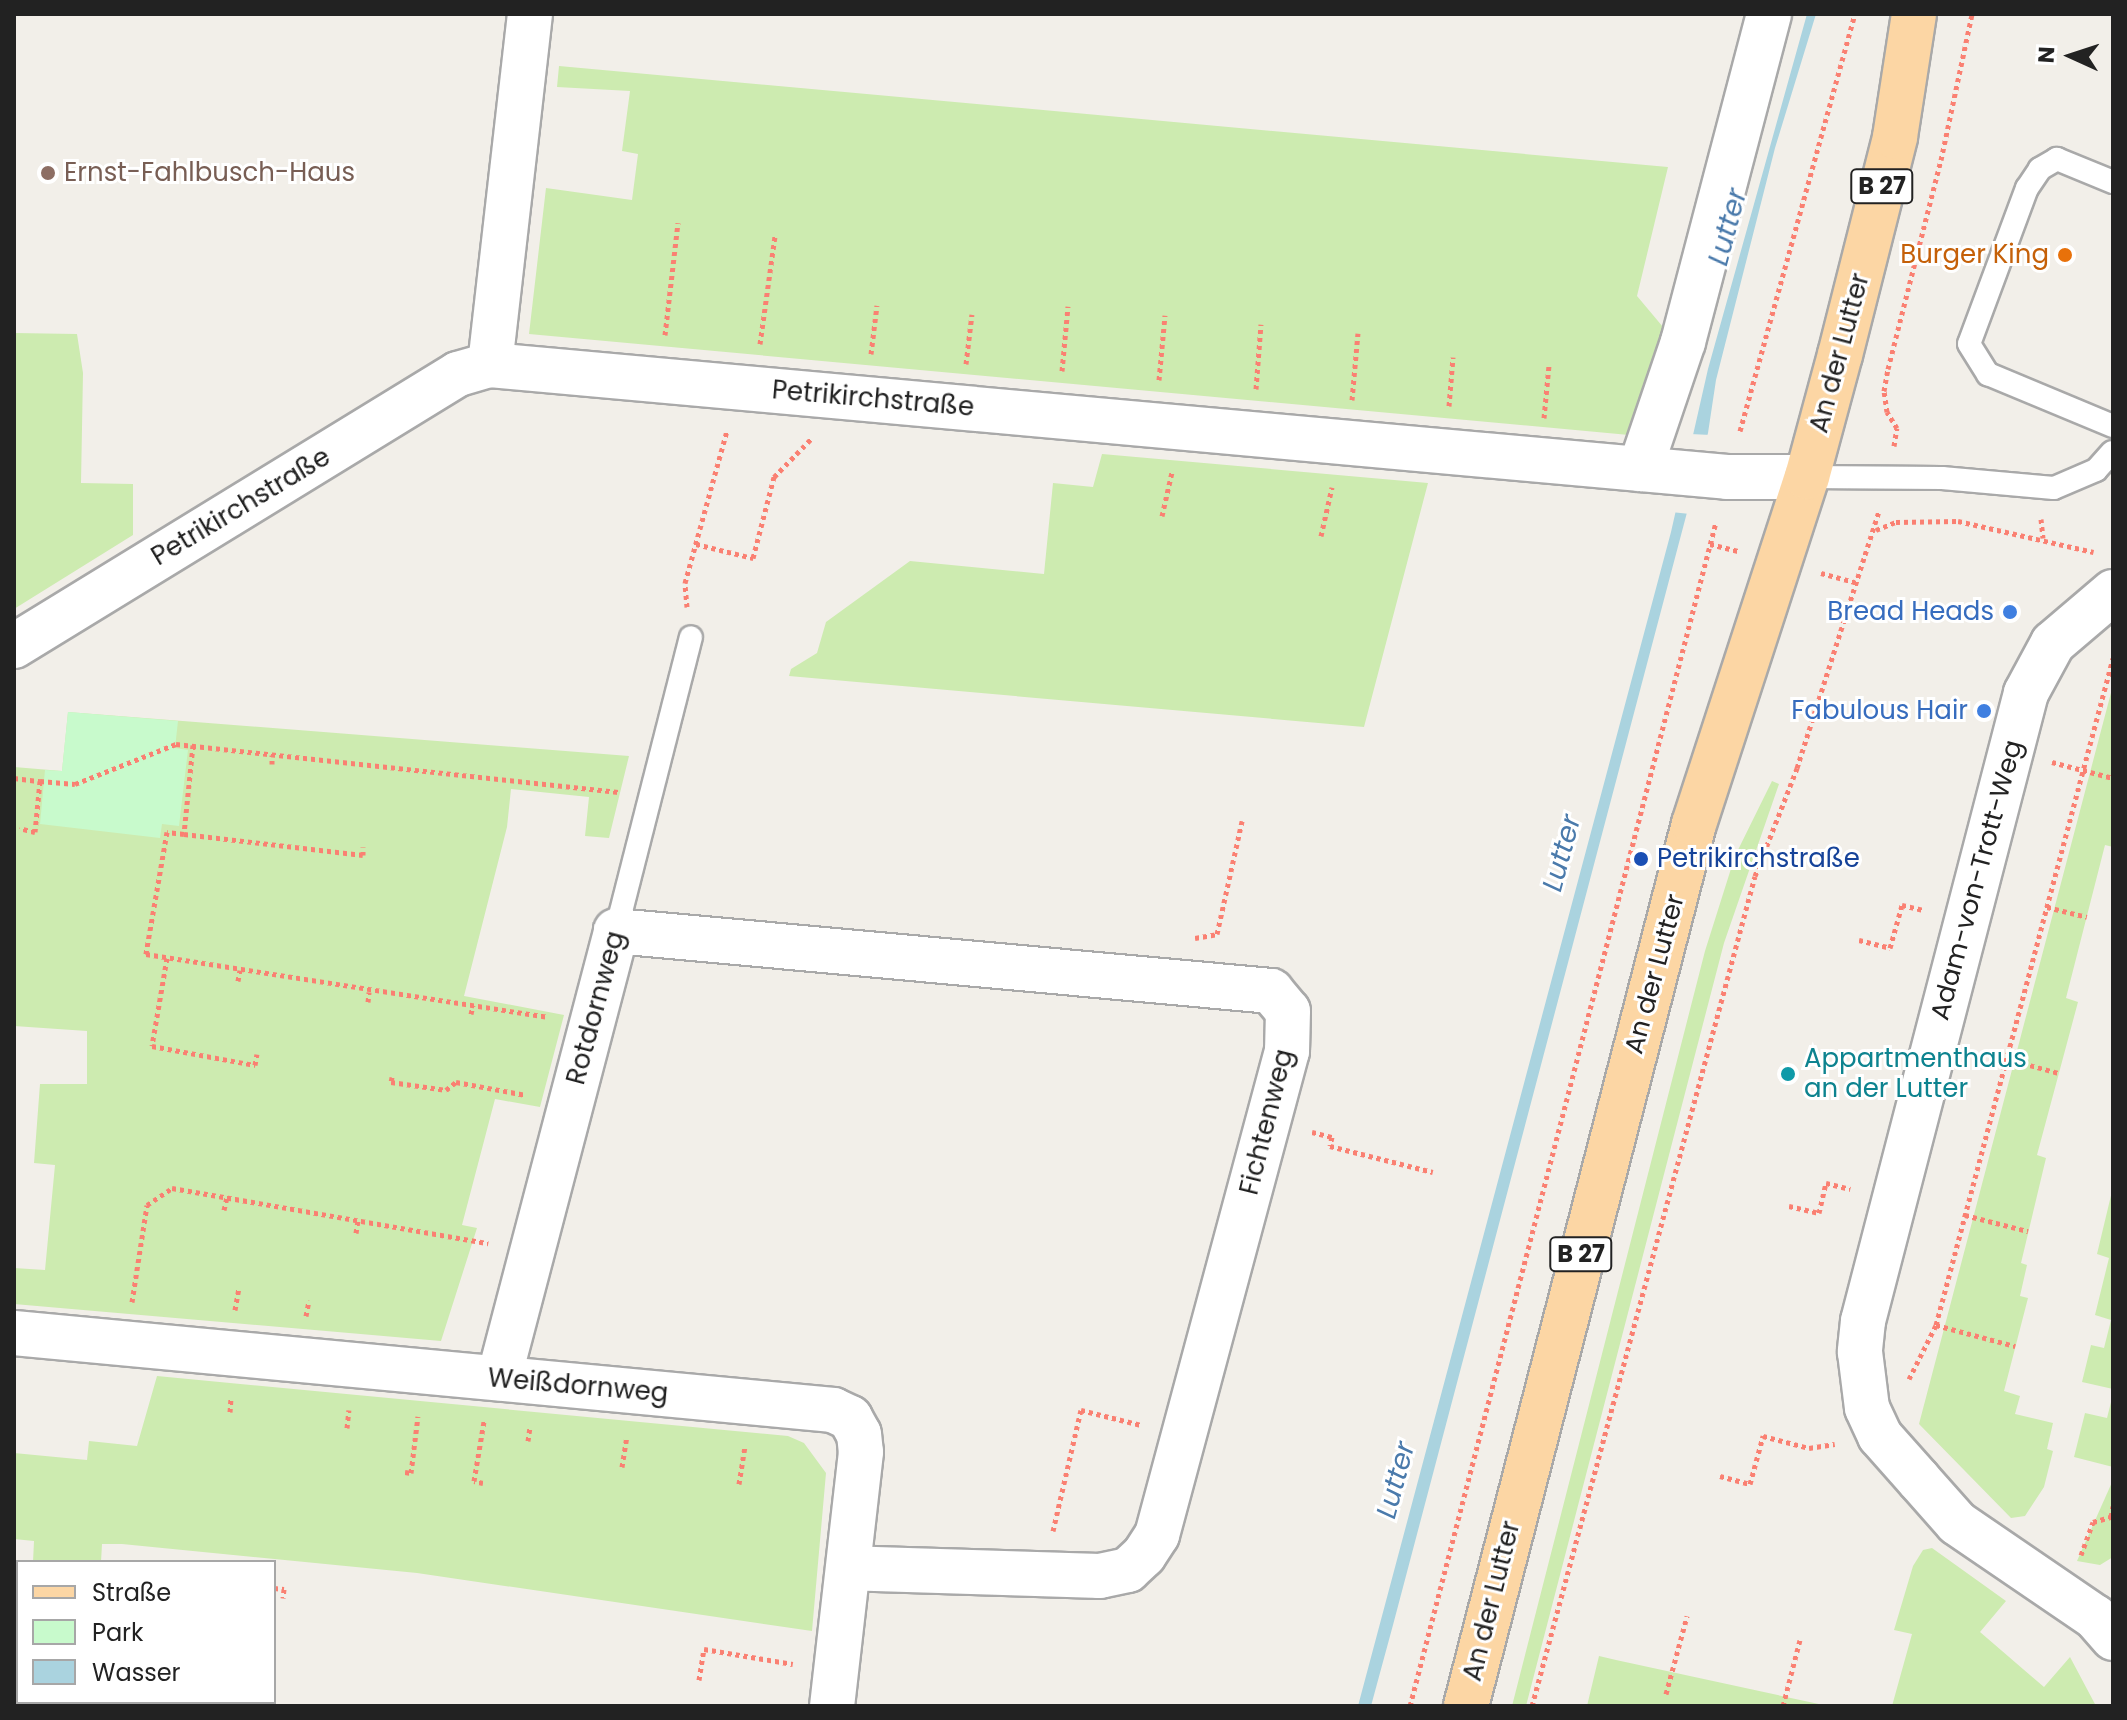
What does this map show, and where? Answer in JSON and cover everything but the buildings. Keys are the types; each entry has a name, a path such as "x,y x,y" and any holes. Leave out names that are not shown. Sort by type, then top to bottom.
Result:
{"main road":[{"name":"An der Lutter","path":"1466,1706 1694,824 1807,477 1895,137 1914,14"}],"street":[{"path":"490,365 530,14"},
{"path":"1648,470 1769,14"},
{"name":"Petrikirchstraße","path":"14,646 458,374 490,365 1648,470 1722,476 1807,477"},
{"name":"Adam-von-Trott-Weg","path":"2096,1614 1957,1523 1880,1436 1861,1379 1863,1321 2026,693 2046,654 2108,574"},
{"name":"Fichtenweg","path":"616,931 1262,987 1281,998 1290,1028 1157,1535 1144,1555 1128,1570 1100,1576 851,1568"},
{"name":"Rotdornweg","path":"499,1378 616,931"},
{"name":"Weißdornweg","path":"14,1333 833,1410 850,1418 859,1434 861,1452 851,1568 835,1689"}],"lane":[{"path":"2113,182 2057,159 2040,169 2027,188 1969,344 1988,374 2113,426"},
{"path":"1807,477 1887,478 2054,488 2096,470 2112,452"},
{"name":"Rotdornweg","path":"616,931 691,637"}],"path":[{"path":"1410,1706 1722,476 1855,14"},
{"path":"1875,530 1897,428 1887,412 1888,369 1941,160 1972,14"},
{"path":"659,380 678,223"},
{"path":"691,637 685,583 747,388 775,236"},
{"path":"1058,416 1068,306"},
{"path":"1155,425 1165,315"},
{"path":"1252,434 1261,324"},
{"path":"696,544 753,558 774,477 811,440 814,394"},
{"path":"1532,1706 1755,876 1797,768 1867,537 1875,530 1896,522 1958,521 2108,574"},
{"path":"1880,1436 1936,1325 2113,658"},
{"path":"14,778 75,784 176,744 403,775 650,795"},
{"path":"184,834 193,745"},
{"path":"2011,752 2113,778"},
{"path":"272,755 272,764"},
{"path":"19,828 35,832 40,781"},
{"path":"1163,978 1167,955 1205,932 1217,934 1242,821"},
{"path":"363,847 363,855 167,832 146,954 591,1025"},
{"path":"1859,940 1890,948 1902,905"},
{"path":"2047,907 2087,917"},
{"path":"167,958 152,1046 255,1065 257,1054"},
{"path":"238,981 240,970"},
{"path":"368,1002 369,992"},
{"path":"471,1014 473,1005"},
{"path":"2007,1059 2059,1073"},
{"path":"392,1077 391,1082 446,1090 456,1082 571,1103"},
{"path":"1330,1146 1433,1172"},
{"path":"1789,1206 1819,1213 1826,1183"},
{"path":"125,1344 147,1205 172,1188 532,1251"},
{"path":"224,1210 227,1197"},
{"path":"1965,1215 2028,1231"},
{"path":"356,1233 358,1220"},
{"path":"1936,1325 2015,1346"},
{"path":"405,1472 411,1473 424,1372"},
{"path":"483,1483 474,1481 485,1415 499,1378"},
{"path":"1043,1574 1081,1410 1184,1437"},
{"path":"1720,1476 1750,1484 1763,1436 1809,1448"},
{"path":"2096,1614 2093,1522 2111,1517 2113,1506"},
{"path":"276,1588 284,1589 283,1598"},
{"path":"1666,1694 1687,1616"},
{"path":"1783,1706 1800,1640"},
{"path":"699,1680 704,1649 835,1689"}],"green space":[{"path":"559,66 1668,167 1637,296 1663,327 1629,435 529,334 546,188 632,200 638,154 622,151 630,91 557,87"},
{"path":"14,333 77,334 83,373 81,483 133,484 133,535 14,609"},
{"path":"1102,454 1428,483 1364,727 789,676 791,669 817,653 826,622 910,561 1044,574 1053,483 1093,487"},
{"path":"2113,685 2113,847 2105,845 2066,998 2078,1002 2037,1155 2046,1158 2021,1263 2027,1265 2020,1296 2028,1298 2004,1391 2020,1396 2015,1414 2053,1423 2047,1449 2053,1451 2044,1487 2025,1516 2011,1518 1919,1424"},
{"path":"68,712 629,756 609,838 585,836 589,797 511,789 507,827 464,996 564,1015 540,1107 495,1099 462,1225 477,1228 441,1341 14,1304 14,1268 45,1270 55,1165 34,1163 40,1084 87,1084 87,1031 14,1026 14,767 62,771"},
{"path":"68,712 178,721 175,748 188,750 179,826 162,824 160,838 40,824 45,770 62,771"},
{"path":"1772,781 1779,784 1724,943 1526,1706 1512,1706 1705,951 1735,856"},
{"path":"2113,1187 2113,1389 2082,1382 2091,1345 2104,1348 2111,1320 2095,1315 2109,1258 2097,1254"},
{"path":"157,1376 788,1436 804,1443 826,1473 812,1631 417,1573 122,1544 102,1544 101,1560 33,1560 34,1541 14,1539 14,1453 87,1460 89,1441 137,1446"},
{"path":"2113,1394 2113,1467 2074,1457 2085,1413 2107,1418"},
{"path":"2113,1480 2113,1557 2100,1565 2077,1561"},
{"path":"1932,1548 2006,1601 1980,1632 2044,1687 2070,1657 2096,1706 1892,1706 1912,1634 1894,1630 1913,1566 1923,1550"},
{"path":"1599,1656 1616,1660 1828,1706 1587,1706"}],"water":[{"path":"1807,14 1816,14 1775,148 1716,380 1708,433 1393,1625 1371,1706 1358,1706 1671,532 1708,369"}],"pier":[{"path":"1690,434 1711,435 1690,514 1671,512"}],"place":[{"name":"Ernst-Fahlbusch-Haus","path":"48,173"},
{"name":"Burger King","path":"2065,255"},
{"name":"Bread Heads","path":"2010,612"},
{"name":"Fabulous Hair","path":"1984,711"},
{"name":"Petrikirchstraße","path":"1641,859"},
{"name":"Appartmenthaus an der Lutter","path":"1788,1074"}],"water label":[{"name":"Lutter","path":"1728,227"},
{"name":"Lutter","path":"1562,853"},
{"name":"Lutter","path":"1396,1480"}]}
